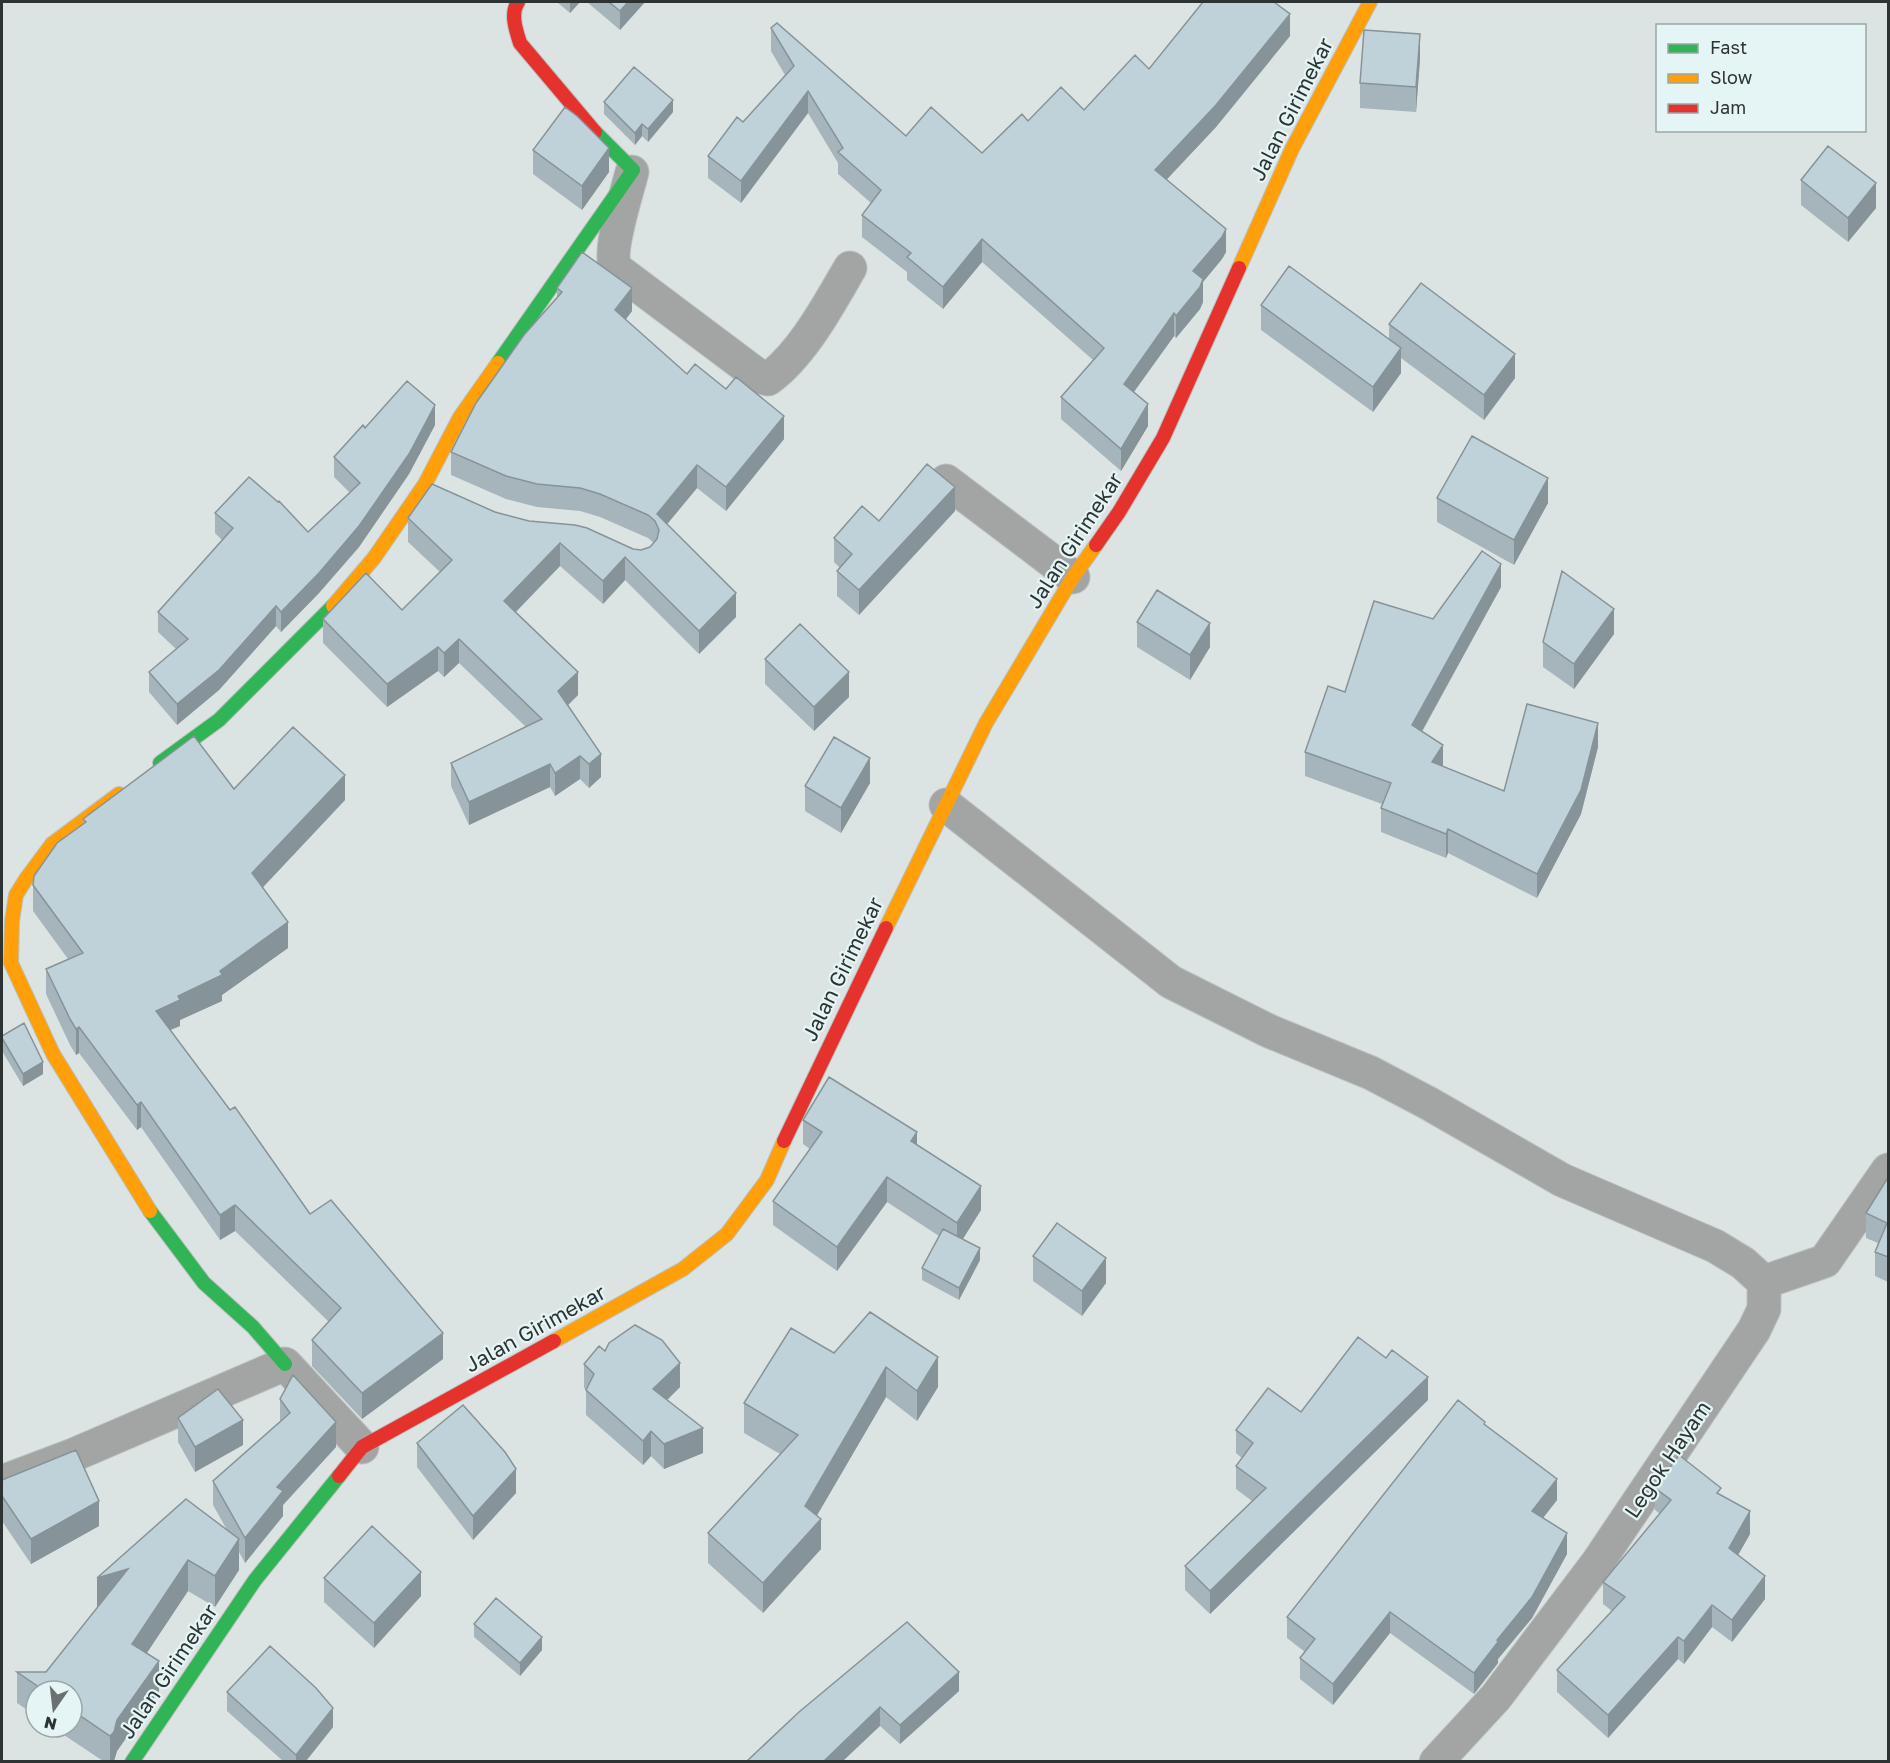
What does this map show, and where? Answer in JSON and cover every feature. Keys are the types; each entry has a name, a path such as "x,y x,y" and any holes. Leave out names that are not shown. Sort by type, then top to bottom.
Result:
{"street":[{"path":"518,2 514,6 514,25 520,43 591,128 633,170"},
{"name":"Jalan Girimekar","path":"132,1761 255,1580 362,1448 683,1269 727,1234 767,1180 794,1118 986,723 1073,577 1119,512 1162,438 1292,149 1370,2"},
{"path":"633,170 613,249 613,263 616,269 760,376 768,379 781,370 822,317 850,268"},
{"path":"145,775 219,720 333,606 438,489 460,417 633,170"},
{"path":"946,481 1073,577"},
{"path":"126,789 52,844 26,879 16,895 12,921 11,963 53,1054 153,1218 204,1283 253,1327 362,1448"},
{"path":"946,805 1171,982 1269,1031 1371,1073 1562,1180 1715,1246 1743,1263 1764,1282 1825,1261 1888,1170"},
{"name":"Legok Hayam","path":"1436,1761 1496,1696 1598,1562 1754,1330 1764,1309 1764,1282"},
{"path":"2,1482 71,1456 285,1364"}],"building":[{"path":"609,2 628,2 620,11"},
{"path":"1203,2 1274,2 1290,14 1216,105 1155,170 1226,229 1193,271 1203,279 1200,287 1176,316 1174,313 1124,384 1148,404 1121,449 1061,397 1104,348 982,239 943,287 907,257 911,253 862,215 881,190 838,152 843,148 808,91 741,181 708,156 737,117 743,122 794,66 771,28 777,23 906,136 931,107 982,153 1022,114 1028,121 1061,87 1084,110 1135,55 1149,69"},
{"path":"1364,30 1420,34 1416,87 1360,83"},
{"path":"634,67 673,100 648,129 642,124 635,133 604,102"},
{"path":"565,107 609,148 582,186 533,150"},
{"path":"1828,146 1876,183 1848,218 1801,180"},
{"path":"582,252 632,288 615,310 687,374 695,364 726,389 736,377 784,416 726,487 697,465 657,514 736,593 699,631 625,557 603,581 560,543 504,601 578,672 558,691 601,754 589,764 580,756 555,773 550,764 469,802 451,763 542,719 459,639 444,653 438,647 387,684 323,619 366,573 402,610 452,560 408,518 432,484 495,512 529,521 587,528 633,549 641,550 650,547 657,539 659,530 655,521 648,515 600,494 580,488 537,484 506,476 451,452 476,403 524,335 562,292 557,288"},
{"path":"1289,266 1401,348 1373,387 1261,305"},
{"path":"1421,283 1515,354 1484,395 1389,324"},
{"path":"407,381 435,405 409,454 359,526 319,573 281,612 276,606 219,670 177,704 149,672 188,639 158,612 233,528 215,513 249,477 279,501 308,532 360,483 334,457 363,425 365,428"},
{"path":"1472,436 1548,478 1514,540 1437,498"},
{"path":"927,464 955,487 859,590 837,571 852,554 834,538 862,506 879,521"},
{"path":"1482,551 1501,564 1412,725 1443,745 1432,762 1504,791 1527,704 1598,723 1581,790 1537,874 1448,829 1446,834 1381,808 1391,783 1305,752 1328,686 1345,692 1374,601 1433,619"},
{"path":"1562,571 1614,609 1574,664 1543,642"},
{"path":"1157,590 1210,623 1190,655 1137,622"},
{"path":"800,624 849,672 814,707 765,659"},
{"path":"293,727 345,775 252,873 288,922 220,971 222,975 178,996 180,1000 156,1011 230,1110 235,1107 310,1214 331,1200 443,1333 362,1393 312,1340 341,1308 235,1205 220,1215 141,1102 137,1105 79,1027 76,1029 46,969 83,953 33,885 34,876 57,843 86,822 83,819 194,736 234,789"},
{"path":"834,737 870,758 841,808 805,786"},
{"path":"24,1023 43,1062 23,1074 2,1036"},
{"path":"829,1077 917,1132 911,1141 981,1186 957,1223 887,1177 837,1247 773,1201 822,1132 803,1120"},
{"path":"1887,1179 1888,1257 1875,1252 1887,1223 1866,1213"},
{"path":"1057,1223 1106,1258 1082,1291 1033,1256"},
{"path":"943,1229 980,1248 959,1288 922,1268"},
{"path":"870,1312 938,1357 917,1391 886,1367 805,1506 821,1519 763,1583 708,1533 798,1435 744,1403 791,1328 834,1353"},
{"path":"635,1325 662,1340 680,1363 653,1389 703,1428 664,1444 651,1431 643,1441 586,1390 594,1374 584,1364 599,1346 605,1351 609,1343"},
{"path":"1358,1337 1386,1358 1392,1350 1428,1377 1210,1591 1185,1566 1266,1488 1236,1466 1253,1443 1236,1430 1268,1388 1301,1412"},
{"path":"293,1375 336,1422 277,1487 283,1491 245,1538 213,1481 290,1413 280,1399"},
{"path":"218,1389 243,1420 195,1447 178,1418"},
{"path":"1458,1400 1485,1422 1484,1424 1557,1479 1532,1511 1567,1533 1532,1597 1474,1673 1390,1612 1333,1684 1300,1658 1315,1639 1287,1617"},
{"path":"463,1405 505,1452 516,1469 473,1516 417,1443"},
{"path":"76,1450 99,1501 31,1539 2,1496 2,1480"},
{"path":"1679,1455 1721,1488 1717,1493 1750,1511 1729,1548 1765,1576 1732,1620 1712,1605 1684,1641 1678,1637 1608,1715 1557,1670 1625,1597 1603,1582 1671,1500 1655,1488"},
{"path":"186,1499 239,1539 215,1576 188,1560 132,1644 159,1661 117,1720 114,1732 110,1736 84,1718 84,1679 27,1679 17,1672 46,1672 128,1569 97,1578"},
{"path":"372,1526 421,1572 374,1623 324,1578"},
{"path":"496,1598 542,1637 520,1663 474,1624"},
{"path":"907,1622 959,1672 900,1725 880,1707 824,1761 747,1761 799,1712"},
{"path":"270,1646 316,1688 333,1708 296,1755 227,1692"}],"traffic: fast":[{"path":"498,363 633,170 595,132"},
{"path":"160,763 219,720 333,606"},
{"path":"150,1211 204,1283 253,1327 285,1364"},
{"path":"132,1762 255,1580 339,1476"}],"traffic: slow":[{"path":"1239,268 1292,149 1370,2"},
{"path":"333,606 374,558 425,484 460,417 498,363"},
{"path":"886,928 986,723 1073,577 1096,545"},
{"path":"119,794 52,844 26,879 16,895 12,921 11,963 53,1054 150,1211"},
{"path":"554,1341 683,1269 727,1234 767,1180 784,1141"}],"traffic: jam":[{"path":"518,2 514,17 520,43 595,132"},
{"path":"1096,545 1119,512 1163,438 1239,268"},
{"path":"784,1141 886,928"},
{"path":"339,1476 362,1447 554,1341"}]}
